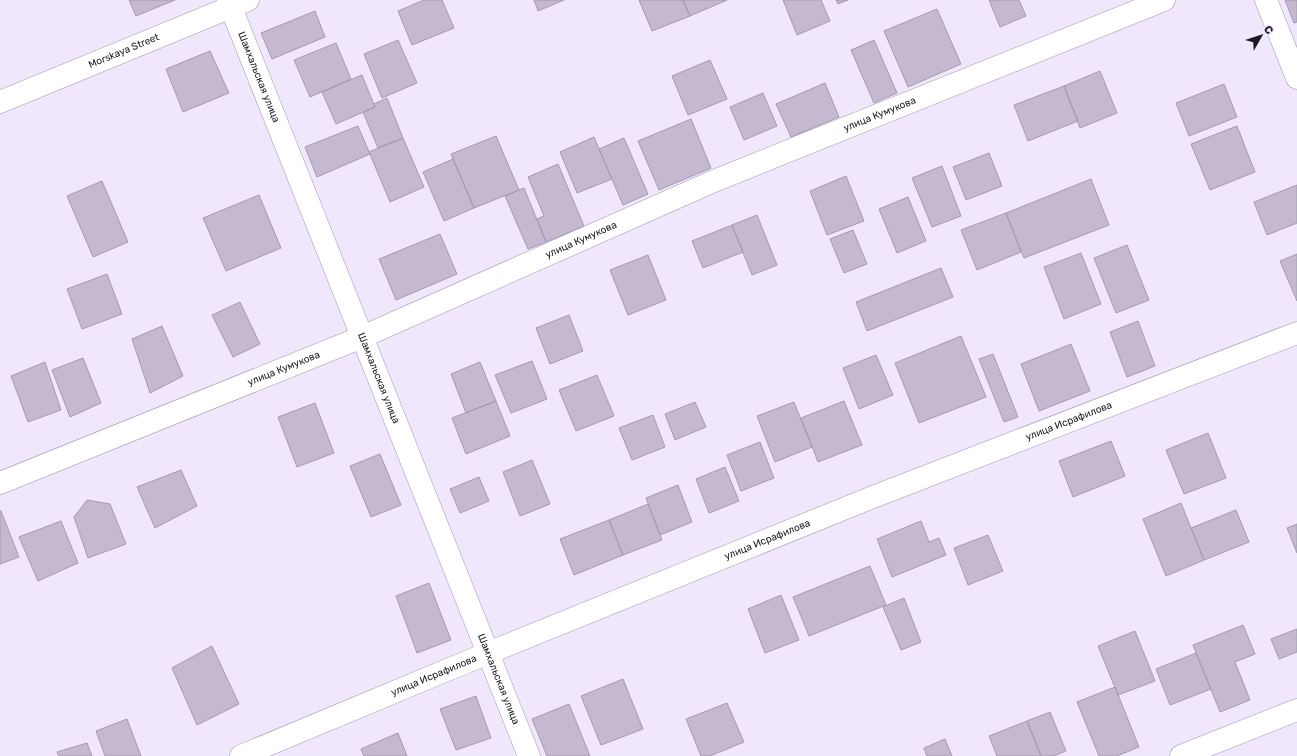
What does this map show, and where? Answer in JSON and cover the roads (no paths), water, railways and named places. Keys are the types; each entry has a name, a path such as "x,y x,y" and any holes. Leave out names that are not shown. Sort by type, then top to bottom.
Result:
{"street":[{"name":"улица Кумукова","path":"0,483 362,337 714,181 1164,0"},
{"path":"1266,0 1297,78"},
{"name":"Шамхальская улица","path":"235,2 362,337 529,756"},
{"name":"Morskaya Street","path":"0,102 235,2"},
{"name":"улица Исрафилова","path":"241,756 488,653 873,496 1297,334"},
{"path":"1181,756 1297,710"}]}
